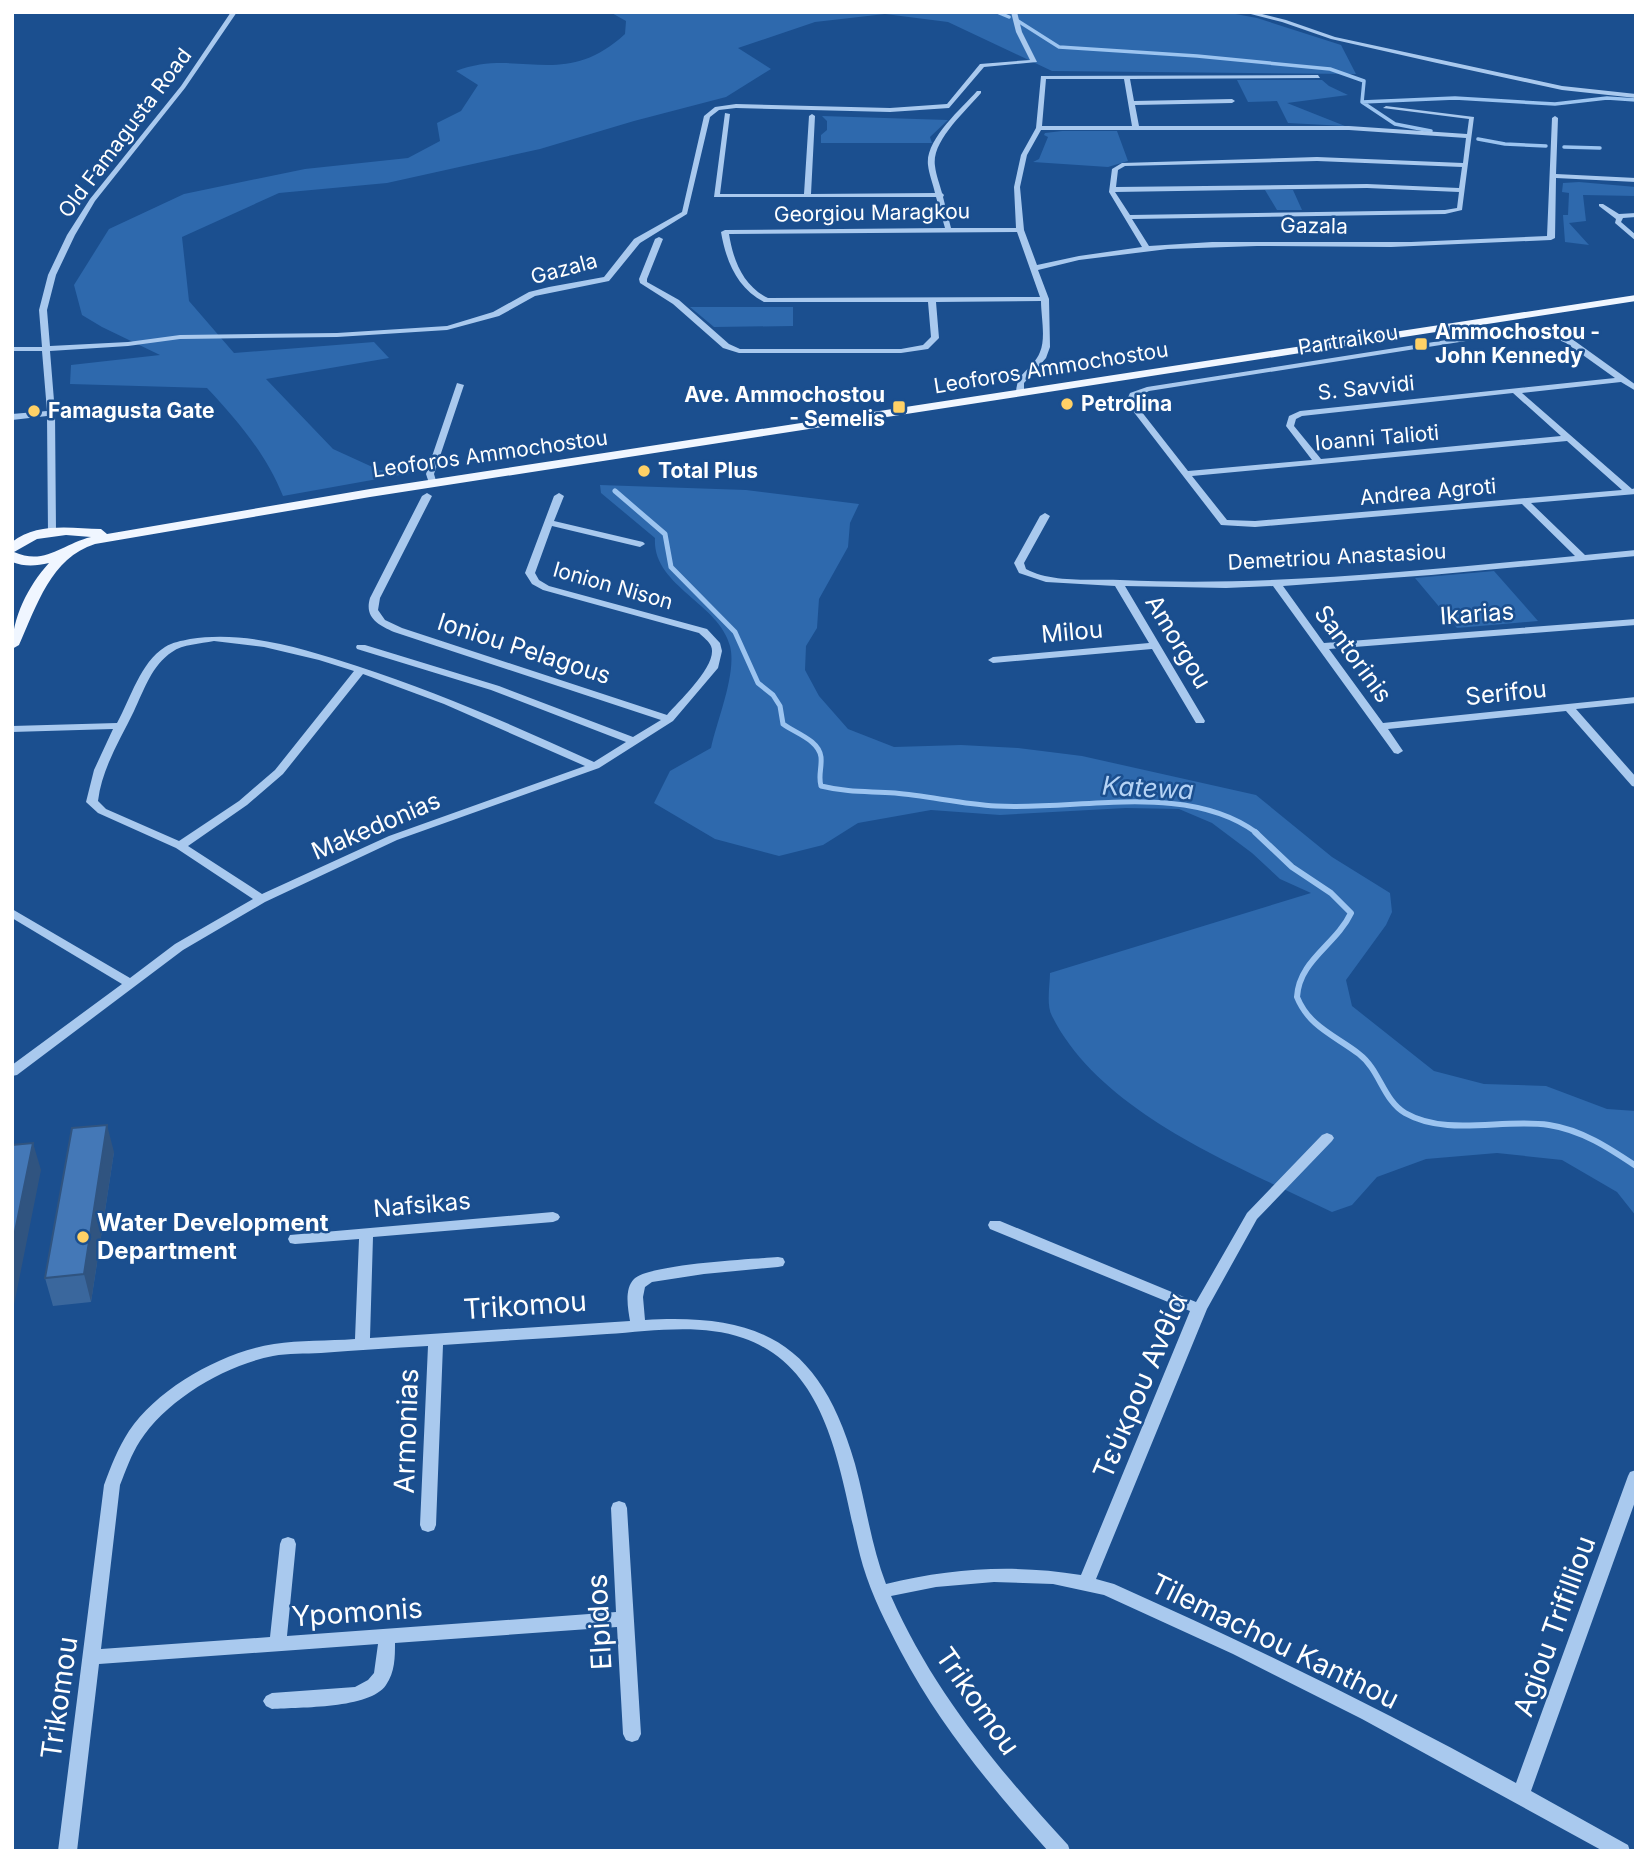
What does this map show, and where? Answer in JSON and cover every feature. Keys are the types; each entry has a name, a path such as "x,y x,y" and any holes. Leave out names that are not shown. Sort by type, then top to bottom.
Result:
{"main road":[{"name":"Leoforos Ammochostou","path":"16,553 51,531 100,534 140,531 1633,300"},
{"path":"12,645 47,571 75,548 80,536 71,531"},
{"name":"Leoforos Ammochostou","path":"16,553 43,560 75,548 140,531"},
{"path":"16,553 32,571 38,587"}],"street":[{"name":"Old Famagusta Road","path":"51,531 51,413 43,310 52,275 92,200 183,86 234,12"},
{"name":"Gazala","path":"12,349 48,349 180,337 401,332 447,328 478,321 532,294 606,279 636,241 685,213 707,116 717,108 736,106 890,110 949,106 982,65 1034,62 1019,32 1014,12"},
{"path":"1246,12 1284,21 1333,38 1562,88 1636,96"},
{"path":"1020,394 1020,383 1045,352 1045,299 1020,229 1017,187 1024,155 1039,128 1043,77 1318,77"},
{"path":"1127,78 1136,128"},
{"path":"948,228 932,166 932,154 937,141 979,92"},
{"path":"1131,103 1232,101"},
{"path":"1126,217 1445,212 1460,209 1472,118 1386,108"},
{"path":"727,114 716,196 941,195"},
{"path":"807,195 812,116"},
{"path":"1555,118 1554,176 1636,180"},
{"path":"1039,128 1349,128 1469,136"},
{"path":"1147,249 1112,189 1115,169 1124,164 1317,159 1465,164"},
{"name":"Gazala","path":"1035,268 1057,262 1147,249 1262,243 1392,245 1551,238 1554,176"},
{"path":"1112,189 1367,186 1461,190"},
{"path":"1601,205 1619,218 1636,215"},
{"path":"1619,218 1617,222 1635,238"},
{"name":"Georgiou Maragkou","path":"933,300 764,300 747,285 732,263 725,232 1020,229"},
{"path":"659,239 643,279 644,283 676,302 726,346 739,351 920,349 932,344 935,338 933,300 1045,299"},
{"name":"Partraikou","path":"1133,395 1147,389 1536,328 1569,341 1636,389"},
{"name":"S. Savvidi","path":"1318,461 1290,426 1292,418 1300,414 1624,379"},
{"path":"433,484 430,474 460,385"},
{"path":"1514,390 1632,491"},
{"path":"1133,395 1130,402 1132,407 1188,474 1224,523"},
{"path":"12,417 51,413"},
{"name":"Ioanni Talioti","path":"1188,474 1569,438"},
{"name":"Andrea Agroti","path":"1224,523 1255,524 1632,491"},
{"name":"Ioniou Pelagous","path":"427,496 375,598 372,610 376,619 398,630 669,719"},
{"name":"Ionion Nison","path":"559,496 530,573 538,585 689,627"},
{"path":"1525,502 1583,558"},
{"path":"1040,578 1022,571 1019,563 1045,516"},
{"path":"551,523 640,544"},
{"name":"Demetriou Anastasiou","path":"1040,578 1119,584 1275,582 1636,553"},
{"name":"Santorinis","path":"1275,582 1398,751"},
{"name":"Amorgou","path":"1119,584 1200,721"},
{"name":"Ikarias","path":"1322,646 1636,622"},
{"name":"Makedonias","path":"12,1072 179,947 261,899 393,838 595,766 669,719 713,668 717,651 710,637 689,627"},
{"path":"261,899 180,846 94,806 92,794 121,726 156,659 165,650 188,641 215,638 307,653 496,721 595,766"},
{"name":"Milou","path":"993,660 1155,646"},
{"path":"360,647 495,688 634,741"},
{"path":"180,846 243,803 279,772 360,670"},
{"name":"Serifou","path":"1380,727 1636,701"},
{"path":"1569,708 1636,783"},
{"path":"12,729 121,726"},
{"path":"12,913 129,983"},
{"path":"1252,1216 1327,1138"},
{"name":"Τεύκρου Ανθία","path":"1086,1582 1199,1309 1252,1216"},
{"name":"Nafsikas","path":"295,1239 553,1217"},
{"path":"995,1225 1199,1309"},
{"path":"362,1343 366,1233"},
{"path":"638,1325 636,1293 637,1285 643,1280 665,1274 778,1262"},
{"name":"Trikomou","path":"67,1851 112,1485 117,1465 140,1428 161,1404 181,1389 236,1361 273,1350 638,1325 708,1325 758,1337 780,1350 811,1379 826,1405 841,1445 869,1560 880,1592 907,1648 938,1700 1013,1798 1061,1851"},
{"name":"Armonias","path":"428,1525 436,1339"},
{"name":"Agiou Trifilliou","path":"1521,1794 1636,1476"},
{"name":"Elpidos","path":"619,1508 632,1734"},
{"path":"278,1643 288,1544"},
{"name":"Tilemachou Kanthou","path":"880,1592 968,1577 1009,1576 1086,1582 1140,1603 1264,1660 1521,1794 1621,1851"},
{"name":"Ypomonis","path":"92,1657 626,1619"},
{"path":"272,1701 356,1695 369,1691 382,1677 387,1637"}],"shaded area":[{"path":"610,12 1225,12 1257,18 1341,45 1356,74 1052,71 948,22 885,14 815,22 738,48 771,69 726,97 540,149 387,183 279,193 182,237 189,301 234,353 374,342 389,358 266,379 333,449 379,470 411,473 283,496 250,439 207,388 70,384 71,365 160,355 82,315 74,285 109,229 184,194 305,169 408,158 440,141 437,123 461,111 478,85 456,71 500,63 541,65 581,60 603,51 625,34 626,21"},
{"path":"1237,80 1322,80 1348,95 1287,103 1345,126 1288,123 1277,101 1248,102"},
{"path":"822,116 948,120 930,137 932,143 821,143 821,135 827,130 827,121"},
{"path":"1117,131 1128,161 1108,167 1033,162 1039,159 1048,137 1045,133"},
{"path":"1563,183 1636,187 1636,196 1583,195 1586,221 1569,223 1589,245 1565,242 1563,215 1568,215 1569,193 1562,192"},
{"path":"1265,190 1293,190 1302,210 1277,210"},
{"path":"690,307 793,307 793,326 714,327"},
{"path":"600,485 746,490 859,504 850,523 848,547 819,599 817,628 806,646 805,670 819,696 848,729 894,747 961,745 1018,748 1082,756 1256,795 1332,857 1390,893 1392,912 1386,925 1346,980 1352,1006 1434,1071 1484,1084 1546,1086 1607,1109 1636,1111 1636,1216 1617,1192 1562,1160 1497,1153 1426,1159 1377,1177 1352,1205 1332,1212 1175,1134 1103,1082 1074,1051 1052,1016 1049,1001 1050,973 1311,893 1280,879 1252,853 1212,823 1179,809 1126,808 1000,815 931,810 858,823 823,845 779,856 715,839 654,803 670,771 711,748 729,683 730,646 713,618 664,569 657,555 655,538 601,493"},
{"path":"1494,571 1538,621 1457,628 1415,578"}],"building":[{"path":"107,1125 84,1274 45,1278 72,1128"},
{"path":"33,1143 12,1246 12,1145"}],"waterway":[{"path":"997,12 1009,17"},
{"path":"1018,21 1059,47 1197,56 1330,69 1364,81 1362,102"},
{"path":"1362,102 1455,98 1555,104 1607,98 1636,100"},
{"path":"1362,102 1395,124 1431,131"},
{"path":"1478,139 1505,144 1546,146"},
{"path":"1564,147 1600,148"},
{"name":"Katewa","path":"615,491 665,534 671,567 735,632 758,683 773,695 780,706 783,724 816,746 821,757 821,786 996,806 1165,803 1198,808 1229,817 1257,833"},
{"name":"Katewa","path":"1255,832 1292,867 1331,893 1351,913 1304,973 1297,997 1316,1023 1366,1061 1391,1101 1405,1113 1439,1124 1531,1123 1561,1127 1595,1141 1636,1166"}],"place":[{"name":"Ammochostou - John Kennedy","path":"1421,344"},
{"name":"Petrolina","path":"1067,404"},
{"name":"Ave. Ammochostou - Semelis","path":"899,407"},
{"name":"Famagusta Gate","path":"34,411"},
{"name":"Total Plus","path":"644,471"},
{"name":"Water Development Department","path":"83,1237"}]}
